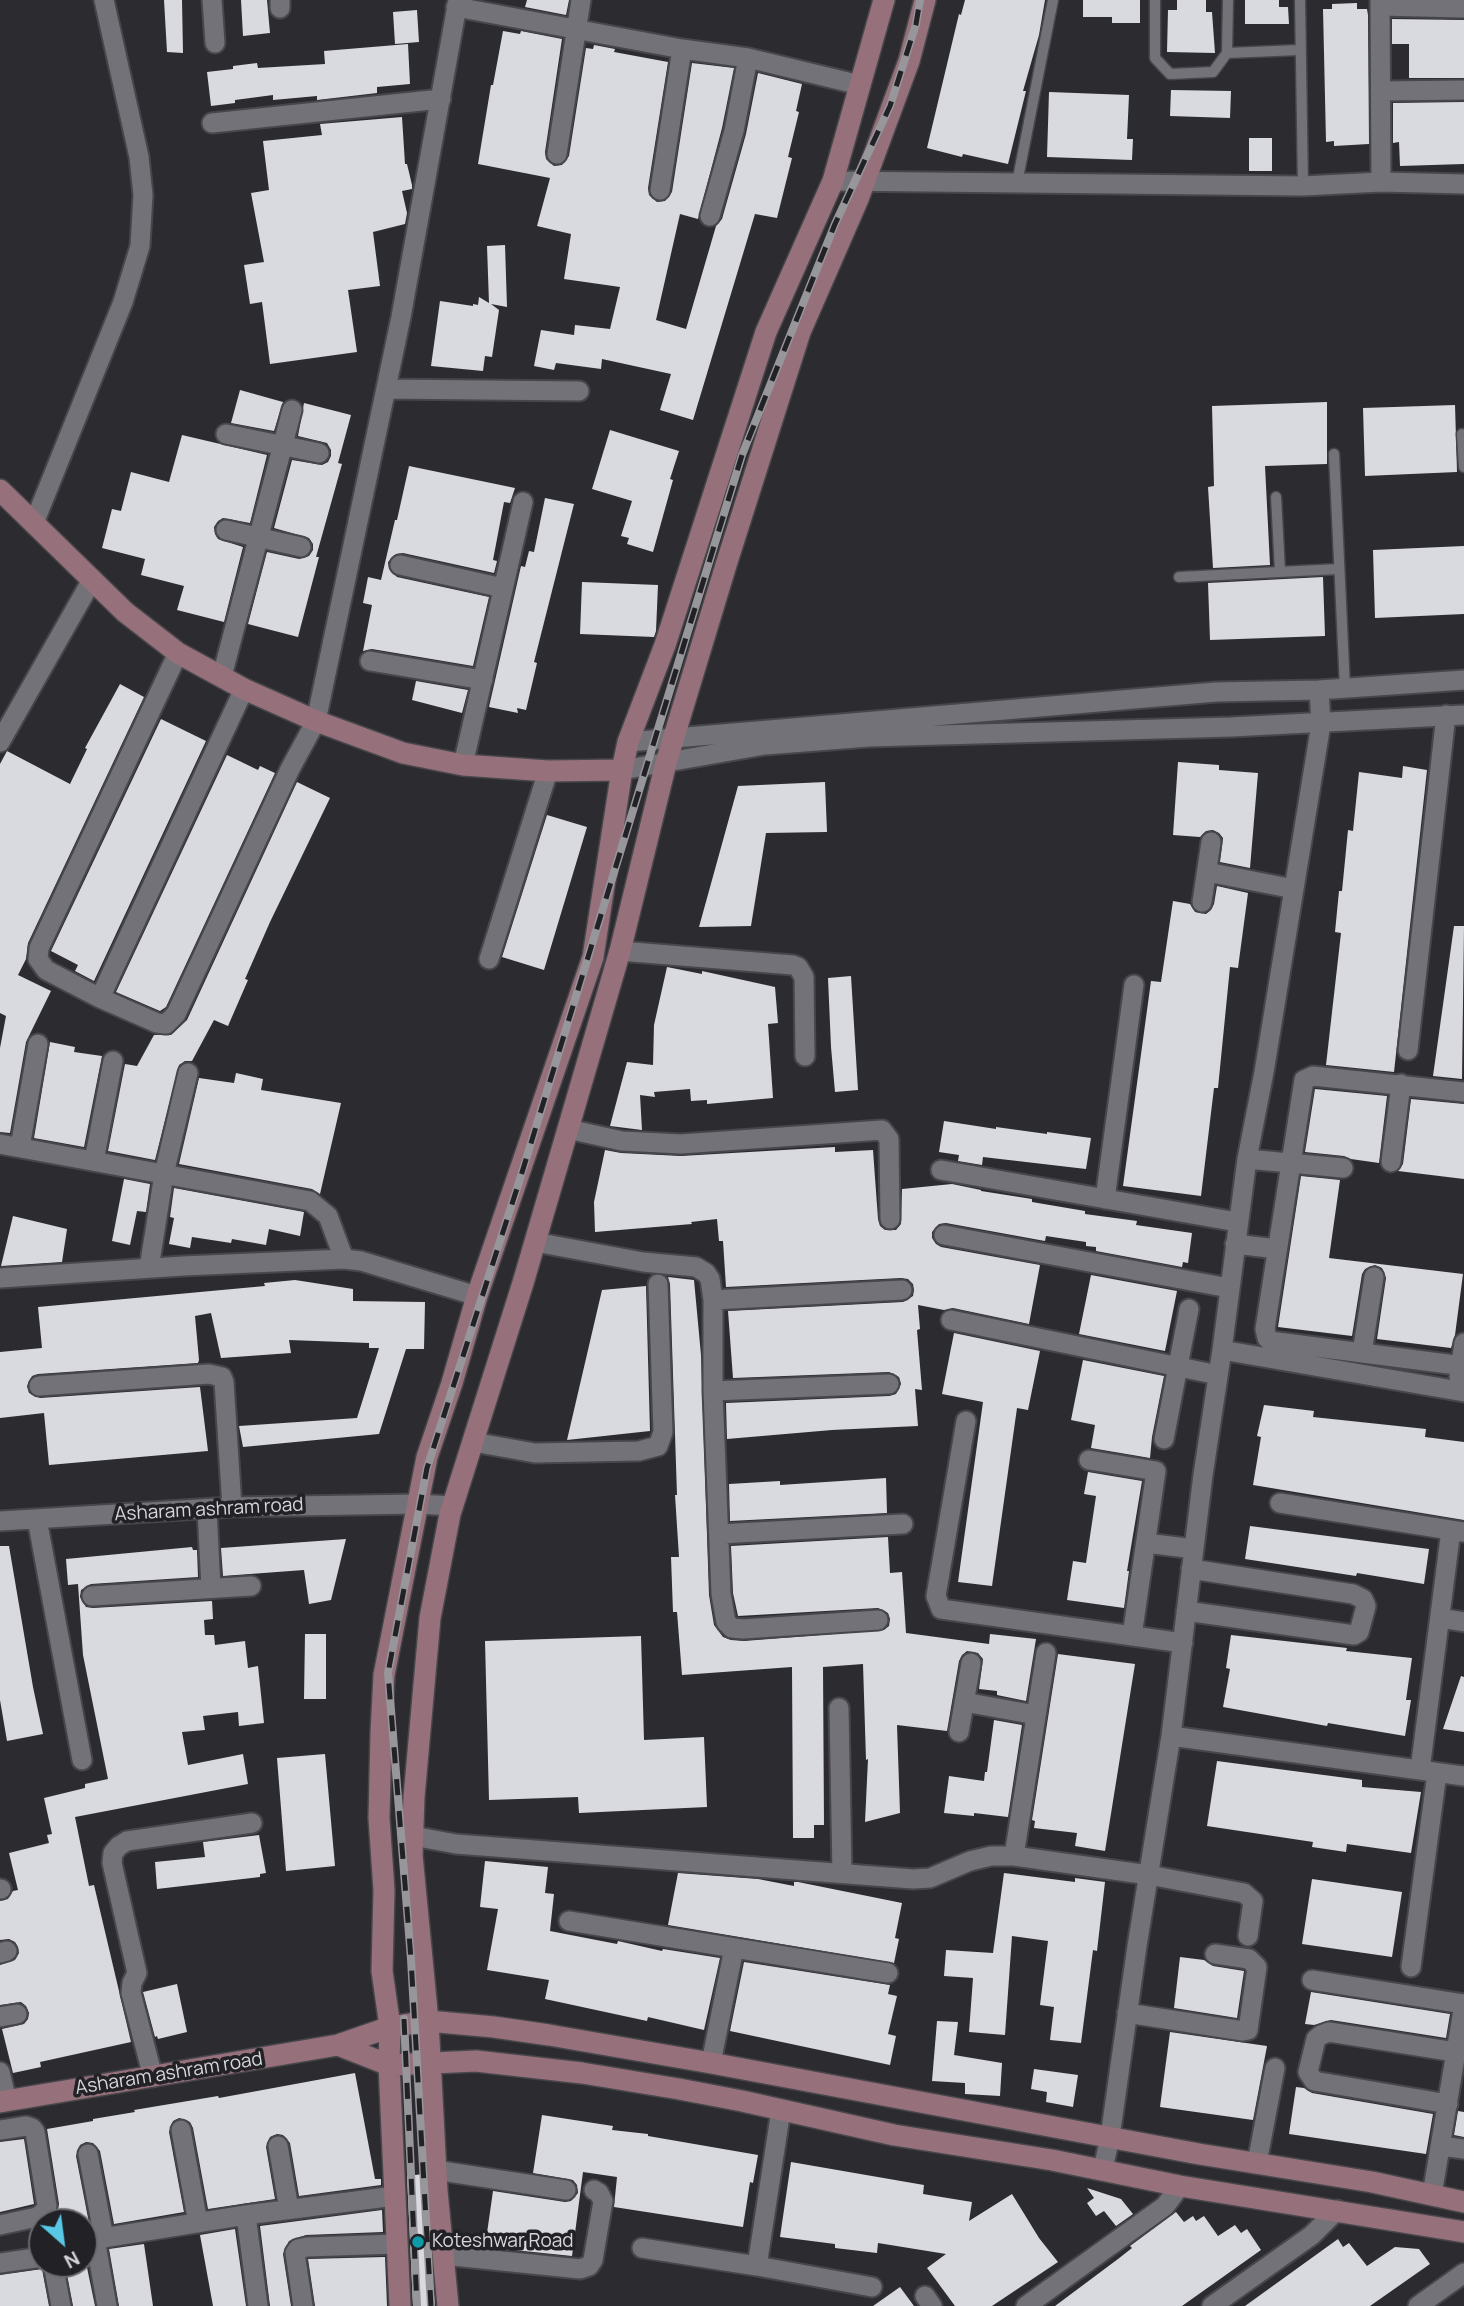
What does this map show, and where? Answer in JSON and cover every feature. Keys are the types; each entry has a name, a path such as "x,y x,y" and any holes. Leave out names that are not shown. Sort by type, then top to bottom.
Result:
{"street":[{"path":"34,523 123,302 140,246 143,194 139,157 104,0"},
{"path":"212,0 215,43"},
{"path":"557,155 580,0"},
{"path":"400,2306 389,2065 390,2027 382,1971 384,1890 379,1818 384,1675 426,1457 452,1383 477,1296 593,957 628,741 665,645 766,332 834,181 884,0"},
{"path":"448,2306 435,2170 428,2021 412,1854 414,1797 430,1618 453,1506 535,1242 620,951 666,762 726,565 800,332 864,182 908,61 925,0"},
{"path":"178,653 39,948 38,959 46,971 100,998 166,1024 173,1020 290,769 316,721 386,389 457,3 576,30 748,58 860,85"},
{"path":"1381,182 1380,3 1464,8"},
{"path":"660,190 682,49"},
{"path":"710,216 734,131 748,58"},
{"path":"1381,91 1464,90"},
{"path":"212,124 441,99"},
{"path":"834,181 1303,187 1381,182 1464,184"},
{"path":"386,389 579,391"},
{"path":"222,676 292,410"},
{"path":"226,434 318,453"},
{"path":"0,490 125,612 178,653 244,689 316,721 403,753 463,765 548,771 622,770 765,745 869,737 1321,724 1455,715 1408,1050"},
{"path":"463,765 523,502"},
{"path":"226,530 301,547"},
{"path":"400,565 503,588"},
{"path":"0,743 92,580"},
{"path":"370,661 483,680"},
{"path":"584,771 628,741 1216,692 1319,690 1464,680"},
{"path":"100,998 244,689"},
{"path":"1102,2169 1110,2137 1171,1736 1237,1222 1321,724 1319,690"},
{"path":"489,959 548,771"},
{"path":"1202,902 1211,842"},
{"path":"1207,872 1294,889"},
{"path":"620,951 798,967 804,977 805,1056"},
{"path":"1105,1199 1135,985"},
{"path":"20,1147 38,1044"},
{"path":"94,1161 113,1061"},
{"path":"149,1268 164,1174 188,1073"},
{"path":"1463,1366 1270,1341 1265,1329 1304,1080 1313,1076 1464,1092"},
{"path":"1391,1161 1401,1084"},
{"path":"568,1129 622,1141 681,1144 882,1130 887,1133 889,1139 890,1219"},
{"path":"0,1144 310,1202 328,1216 344,1259"},
{"path":"1247,1159 1343,1168"},
{"path":"941,1170 1237,1222"},
{"path":"944,1235 1229,1288"},
{"path":"535,1242 643,1262 696,1267 702,1269 710,1279 713,1300 713,1391 721,1594 726,1622 732,1628 743,1629 878,1620"},
{"path":"1235,1244 1277,1249"},
{"path":"0,1278 344,1259 361,1261 477,1296"},
{"path":"1362,1353 1374,1277"},
{"path":"473,1442 535,1453 639,1451 658,1446 663,1432 658,1284"},
{"path":"713,1300 902,1290"},
{"path":"1164,1439 1189,1309"},
{"path":"951,1320 1218,1375"},
{"path":"1222,1350 1461,1392 1464,1343"},
{"path":"39,1386 209,1374 222,1377 232,1507"},
{"path":"713,1391 889,1384"},
{"path":"966,1421 936,1596 942,1609 1183,1643"},
{"path":"1089,1460 1156,1471 1132,1636"},
{"path":"1280,1503 1457,1531 1440,1618 1411,1967"},
{"name":"Asharam ashram road","path":"0,1521 232,1507 418,1504 453,1506"},
{"path":"207,1509 211,1588"},
{"path":"37,1519 82,1760"},
{"path":"719,1534 904,1524"},
{"path":"1146,1543 1194,1549"},
{"path":"1186,1611 1354,1635 1359,1632 1366,1606 1363,1599 1353,1594 1192,1569"},
{"path":"92,1596 251,1586"},
{"path":"1440,1618 1464,1622"},
{"path":"1014,1856 1046,1653"},
{"path":"959,1732 971,1663"},
{"path":"964,1702 1036,1716"},
{"path":"839,1708 842,1873"},
{"path":"1171,1736 1464,1776"},
{"path":"380,1796 414,1797"},
{"path":"153,2077 131,1993 136,1968 112,1863 113,1853 127,1841 253,1823"},
{"path":"413,1836 456,1844 913,1880 930,1878 970,1861 991,1856 1014,1856 1149,1875 1244,1893 1253,1901 1248,1936"},
{"path":"569,1921 888,1973"},
{"path":"711,2063 734,1948"},
{"path":"1127,2013 1248,2030 1257,1967 1248,1959 1215,1954"},
{"path":"1312,1980 1464,2004 1455,2052 1454,2095 1432,2195"},
{"name":"Asharam ashram road","path":"3,2101 338,2045 390,2027 428,2021 535,2033 711,2063 1110,2137 1372,2182 1464,2202"},
{"path":"1454,2095 1314,2081 1308,2072 1315,2039 1329,2032 1455,2052"},
{"path":"338,2045 389,2065 476,2061 582,2073 679,2089 894,2135 1102,2169 1180,2186 1464,2232"},
{"path":"1264,2164 1281,2069"},
{"path":"0,2072 3,2101"},
{"path":"757,2266 781,2110"},
{"path":"0,2130 26,2126 35,2132 47,2206 44,2213 37,2217 0,2225"},
{"path":"181,2130 198,2223"},
{"path":"278,2146 289,2209"},
{"path":"1441,2146 1464,2150"},
{"path":"88,2154 92,2208"},
{"path":"435,2170 566,2190"},
{"path":"1026,2306 1165,2206 1180,2186"},
{"path":"443,2255 580,2269 589,2266 593,2260 603,2200 594,2190"},
{"path":"98,2238 246,2215 395,2196"},
{"path":"1212,2306 1312,2235 1337,2210"},
{"path":"246,2215 258,2306"},
{"path":"303,2306 295,2253 298,2249 397,2244"},
{"path":"642,2248 872,2287"},
{"path":"0,2263 28,2259"},
{"path":"98,2260 107,2306"},
{"path":"1418,2306 1464,2273"},
{"path":"56,2278 61,2306"}],"lane":[{"path":"1017,183 1053,0"},
{"path":"1155,0 1155,58 1170,74 1213,72 1227,52 1228,0"},
{"path":"1300,0 1303,187"},
{"path":"1227,52 1299,50"},
{"path":"1462,434 1464,467"},
{"path":"1334,454 1345,688"},
{"path":"1276,497 1280,571"},
{"path":"1179,577 1338,569"}],"building":[{"path":"164,0 182,0 183,53 167,52"},
{"path":"241,0 267,0 270,33 243,36"},
{"path":"527,0 569,0 566,15 525,7"},
{"path":"965,0 1045,0 1008,164 927,148 959,14 961,15"},
{"path":"1083,0 1140,0 1140,23 1112,23 1112,17 1083,17"},
{"path":"1177,0 1206,0 1206,12 1212,12 1215,53 1167,52 1168,10 1177,10"},
{"path":"1245,0 1279,0 1279,7 1288,7 1289,24 1245,24"},
{"path":"1357,3 1357,9 1367,9 1368,15 1369,144 1334,146 1334,141 1326,142 1323,9 1332,9 1332,4"},
{"path":"417,10 419,42 395,44 393,12"},
{"path":"1392,19 1464,20 1464,78 1409,78 1409,44 1392,44"},
{"path":"503,31 520,34 521,31 562,39 545,152 546,159 554,166 562,165 569,156 586,48 593,49 594,45 615,49 614,52 668,62 648,188 649,195 657,202 665,201 672,192 692,63 734,68 722,128 698,219 680,214 656,320 686,329 746,134 758,73 802,84 796,111 799,112 788,157 792,158 777,218 755,214 693,420 660,410 671,374 602,359 601,369 556,363 554,370 534,366 541,330 574,335 575,325 610,329 620,287 564,279 571,234 537,226 550,178 478,164"},
{"path":"408,44 410,84 377,87 377,93 317,100 317,96 273,100 273,95 211,106 207,72 257,63 258,68 325,64 324,51"},
{"path":"1171,90 1231,91 1230,118 1170,116"},
{"path":"1049,92 1129,95 1127,139 1133,139 1132,160 1047,157"},
{"path":"1464,102 1464,164 1400,166 1399,142 1393,143 1393,103"},
{"path":"402,117 405,164 412,189 402,191 407,213 405,224 373,232 380,286 348,290 357,352 270,364 262,302 250,304 244,265 264,262 251,193 269,190 263,141 322,135 320,124"},
{"path":"1249,138 1272,138 1272,171 1249,171"},
{"path":"505,245 507,307 491,304 499,310 492,357 485,356 483,371 431,366 440,301 473,306 478,305 479,297 489,303 487,246"},
{"path":"240,390 283,402 274,431 231,423"},
{"path":"1327,402 1327,464 1265,466 1270,565 1213,568 1208,487 1214,486 1212,406"},
{"path":"304,403 351,415 338,463 342,464 316,557 319,557 298,637 248,624 267,552 299,559 309,556 313,550 309,538 274,528 292,460 322,465 328,462 331,456 327,443 298,436"},
{"path":"1455,405 1457,472 1365,476 1363,408"},
{"path":"610,430 679,451 653,552 627,544 629,538 621,536 632,501 592,489"},
{"path":"182,435 267,455 250,523 223,518 214,527 218,539 243,547 224,622 177,610 184,586 141,575 145,559 102,548 112,509 121,511 131,472 169,482"},
{"path":"409,466 515,488 510,503 504,502 493,560 497,561 494,573 403,553 396,554 388,562 389,569 397,577 489,597 473,666 372,649 363,651 372,605 363,603 368,577 381,580"},
{"path":"545,498 574,504 534,662 537,663 526,710 517,708 518,713 489,707 521,566 525,567 529,551 534,552"},
{"path":"1464,546 1464,614 1375,618 1373,550"},
{"path":"1323,577 1325,636 1210,640 1208,583"},
{"path":"582,582 658,585 654,637 580,634"},
{"path":"416,681 468,690 462,713 412,700"},
{"path":"120,684 144,697 28,943 26,959 18,975 51,991 26,1042 10,1133 0,1132 0,1048 6,1016 0,1013 0,764 7,751 70,784 87,749 85,748"},
{"path":"161,719 206,741 94,981 75,971 78,965 51,951"},
{"path":"227,755 258,770 260,766 275,773 166,1007 160,1011 116,992"},
{"path":"1178,762 1219,765 1219,770 1258,773 1250,868 1220,862 1223,838 1213,830 1206,831 1200,837 1173,835"},
{"path":"1403,766 1427,770 1394,1072 1326,1065 1341,933 1335,932 1339,891 1342,891 1348,830 1353,831 1359,772 1402,778"},
{"path":"297,782 330,798 270,922 228,1026 214,1020 192,1061 179,1065 155,1160 108,1151 125,1064 137,1066 154,1035 171,1035 187,1020"},
{"path":"825,782 827,832 766,833 751,926 699,927 738,786"},
{"path":"547,815 587,827 544,970 502,957"},
{"path":"1217,886 1248,893 1238,968 1230,967 1218,1088 1214,1088 1201,1196 1123,1186 1151,981 1161,982 1173,901 1190,904 1195,912 1206,914 1214,904"},
{"path":"1454,926 1464,926 1462,1079 1433,1076"},
{"path":"667,967 702,974 702,971 775,987 778,1023 768,1024 773,1098 707,1104 707,1100 691,1101 690,1089 654,1092 655,1097 640,1095 642,1130 610,1126 627,1062 653,1065 654,1025"},
{"path":"851,976 858,1090 835,1092 828,978"},
{"path":"50,1042 75,1047 74,1052 102,1056 84,1147 34,1138"},
{"path":"236,1073 263,1079 261,1090 341,1103 320,1194 312,1189 179,1164 199,1078 234,1083"},
{"path":"1315,1089 1387,1096 1379,1163 1305,1152"},
{"path":"1411,1099 1464,1104 1464,1179 1398,1171 1403,1164"},
{"path":"944,1121 1091,1138 1086,1169 983,1157 982,1165 958,1161 959,1155 939,1152"},
{"path":"835,1147 835,1152 873,1150 878,1219 885,1230 896,1230 901,1224 902,1189 952,1184 1032,1199 1032,1202 1085,1211 1085,1214 1137,1221 1136,1225 1192,1233 1188,1263 1183,1262 1182,1267 1096,1251 1096,1247 1086,1246 1086,1242 1046,1236 1045,1241 939,1224 932,1232 932,1238 941,1247 1040,1265 1029,1324 953,1308 944,1310 918,1305 920,1329 917,1330 922,1390 915,1389 918,1426 727,1439 726,1403 889,1396 896,1394 901,1384 899,1377 889,1372 733,1378 728,1311 903,1302 913,1296 913,1284 908,1279 901,1278 726,1287 723,1241 719,1241 717,1219 691,1222 692,1224 595,1232 594,1202 605,1150 681,1156"},
{"path":"1301,1176 1340,1180 1329,1258 1463,1274 1451,1348 1377,1339 1386,1278 1382,1268 1375,1265 1365,1269 1362,1274 1352,1336 1278,1327"},
{"path":"124,1179 150,1184 146,1212 137,1211 130,1245 112,1241"},
{"path":"174,1188 304,1212 300,1236 269,1229 266,1245 232,1239 231,1243 192,1237 190,1248 169,1244 174,1218 170,1217"},
{"path":"13,1216 67,1229 62,1262 1,1266"},
{"path":"1091,1275 1177,1291 1165,1351 1079,1334"},
{"path":"668,1277 694,1280 701,1355 709,1595 714,1625 723,1637 744,1641 884,1630 889,1626 890,1619 888,1613 878,1608 738,1616 733,1593 731,1546 888,1537 890,1573 902,1572 906,1633 989,1644 990,1634 1036,1639 1026,1701 997,1695 997,1691 979,1689 983,1659 978,1653 967,1651 959,1661 947,1731 897,1725 900,1813 865,1822 868,1759 866,1760 863,1664 823,1667 824,1825 814,1825 814,1838 793,1838 792,1667 682,1675 677,1612 673,1612 671,1557 679,1557"},
{"path":"295,1280 353,1289 353,1301 425,1302 424,1349 406,1349 379,1434 243,1447 239,1426 357,1418 379,1348 369,1348 369,1343 289,1340 291,1353 221,1358 211,1313 195,1316 198,1363 38,1374 32,1376 27,1386 29,1393 40,1398 200,1387 208,1451 49,1465 44,1413 0,1418 0,1352 42,1348 38,1307 265,1286 264,1283"},
{"path":"646,1286 650,1431 567,1440 602,1290"},
{"path":"954,1333 1040,1351 1028,1410 1017,1408 992,1586 958,1582 983,1402 942,1394"},
{"path":"1083,1360 1164,1376 1150,1458 1091,1448 1095,1425 1071,1420"},
{"path":"1264,1405 1314,1411 1313,1417 1426,1429 1425,1437 1464,1442 1464,1520 1253,1485 1261,1437 1257,1436"},
{"path":"1088,1472 1142,1481 1127,1571 1124,1608 1067,1600 1073,1561 1086,1563 1096,1496 1084,1494"},
{"path":"886,1478 887,1513 730,1521 729,1484 780,1481 780,1485"},
{"path":"1250,1526 1429,1549 1424,1584 1245,1559"},
{"path":"346,1539 331,1600 309,1604 304,1570 223,1576 221,1548"},
{"path":"0,1546 9,1546 43,1734 7,1741 0,1700"},
{"path":"192,1547 197,1550 198,1577 91,1584 81,1590 80,1597 86,1607 93,1608 212,1601 213,1619 204,1620 205,1635 214,1635 215,1645 245,1641 248,1668 258,1666 264,1723 239,1726 238,1712 203,1716 205,1730 182,1732 188,1765 243,1754 248,1784 75,1817 89,1886 94,1885 131,2042 40,2062 41,2067 13,2073 2,2029 24,2024 29,2013 21,2002 0,2005 0,1965 15,1960 19,1953 15,1942 9,1939 0,1940 0,1901 8,1899 13,1891 18,1890 9,1853 49,1843 47,1835 52,1834 44,1798 108,1779 83,1655 78,1584 68,1585 66,1559"},
{"path":"305,1634 326,1634 326,1699 304,1699"},
{"path":"1231,1635 1412,1658 1406,1700 1411,1700 1405,1736 1328,1723 1327,1726 1223,1707 1230,1669 1226,1668"},
{"path":"641,1636 644,1740 704,1737 707,1807 579,1813 578,1797 489,1800 485,1641"},
{"path":"1058,1654 1135,1664 1105,1851 1075,1846 1077,1833 1034,1828 1035,1821 1032,1820"},
{"path":"1461,1676 1464,1677 1464,1732 1443,1729"},
{"path":"994,1720 1022,1725 1008,1817 944,1813 949,1776 984,1781"},
{"path":"325,1754 335,1866 286,1871 277,1758"},
{"path":"1217,1761 1362,1780 1362,1787 1421,1792 1411,1853 1347,1844 1346,1852 1312,1847 1313,1842 1207,1826"},
{"path":"259,1835 266,1873 260,1874 260,1877 157,1889 155,1862 205,1857 203,1842"},
{"path":"485,1861 548,1867 545,1893 554,1894 550,1931 617,1944 618,1941 662,1951 663,1949 720,1958 704,2030 545,1999 549,1980 487,1970 498,1909 480,1907"},
{"path":"678,1873 758,1879 794,1886 794,1882 798,1882 902,1903 895,1938 899,1939 894,1963 668,1925"},
{"path":"1004,1873 1075,1882 1075,1878 1105,1882 1097,1951 1093,1950 1081,2043 1050,2040 1054,2007 1040,2005 1048,1941 1012,1936 1005,2035 969,2032 973,1978 944,1976 946,1950 993,1953"},
{"path":"1312,1879 1402,1892 1392,1957 1302,1944"},
{"path":"1180,1957 1204,1960 1213,1966 1244,1971 1237,2018 1174,2008"},
{"path":"744,1962 890,1985 888,1994 897,1996 888,2034 896,2036 890,2065 730,2031"},
{"path":"177,1984 187,2032 158,2039 155,2037 143,1992"},
{"path":"1311,1992 1450,2014 1446,2038 1331,2020 1314,2025 1305,2024"},
{"path":"937,2021 958,2022 954,2055 1002,2063 1000,2096 965,2094 965,2083 932,2081"},
{"path":"1170,2032 1267,2046 1253,2120 1160,2107"},
{"path":"1034,2069 1078,2075 1073,2107 1046,2102 1047,2092 1031,2089"},
{"path":"355,2073 375,2179 381,2179 381,2185 299,2196 290,2143 283,2135 277,2134 270,2137 266,2147 275,2199 208,2209 193,2128 190,2122 179,2118 173,2121 169,2132 184,2212 114,2224 100,2151 93,2143 86,2142 80,2145 76,2156 86,2208 58,2208 47,2129 135,2112 134,2110 218,2096 219,2098"},
{"path":"1296,2087 1312,2093 1433,2114 1426,2154 1289,2134"},
{"path":"1458,2111 1464,2112 1464,2137 1454,2135"},
{"path":"542,2115 613,2126 612,2130 648,2134 758,2155 753,2183 750,2182 743,2227 614,2207 617,2177 583,2172 572,2256 485,2247 493,2191 565,2202 571,2201 578,2193 573,2180 533,2173"},
{"path":"24,2139 34,2204 0,2212 0,2142"},
{"path":"791,2162 924,2185 923,2194 972,2202 969,2221 1012,2194 1039,2238 1058,2262 992,2306 955,2306 927,2268 946,2254 878,2243 877,2253 780,2237"},
{"path":"423,2174 435,2306 413,2306 407,2176"},
{"path":"1087,2188 1121,2199 1133,2214 1116,2226 1104,2211 1096,2216 1087,2203 1094,2198"},
{"path":"382,2210 383,2232 306,2235 289,2241 283,2254 291,2306 270,2306 260,2226"},
{"path":"1176,2212 1184,2222 1193,2216 1196,2221 1204,2216 1218,2236 1235,2225 1241,2233 1247,2229 1261,2250 1182,2306 1055,2306 1118,2259 1132,2248 1130,2246"},
{"path":"235,2229 246,2306 213,2306 200,2235"},
{"path":"1338,2239 1343,2247 1349,2243 1367,2266 1395,2247 1419,2249 1430,2264 1370,2306 1245,2306"},
{"path":"144,2244 153,2306 119,2306 109,2249"},
{"path":"385,2257 387,2306 315,2306 308,2259"},
{"path":"28,2271 28,2278 44,2278 49,2306 0,2306 0,2275"},
{"path":"68,2278 89,2278 95,2306 73,2306"},
{"path":"900,2287 914,2306 873,2306"}],"railway":[{"path":"431,2306 411,1959 388,1673 427,1468 520,1179 742,455 835,224 890,106 916,24 920,0"},
{"path":"404,2019 417,2306"}],"place":[{"name":"Koteshwar Road","path":"418,2242"}]}
